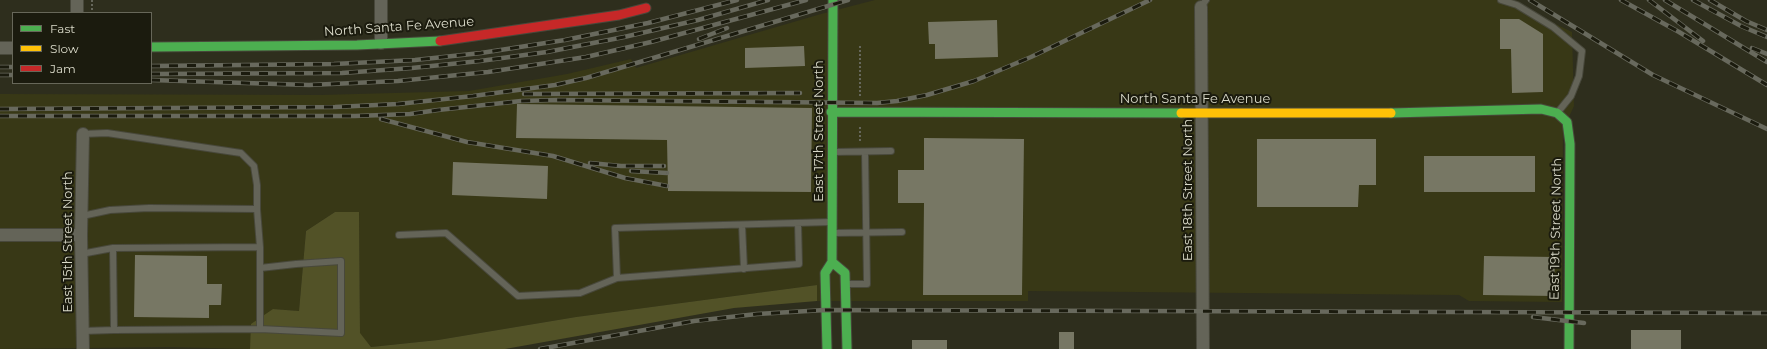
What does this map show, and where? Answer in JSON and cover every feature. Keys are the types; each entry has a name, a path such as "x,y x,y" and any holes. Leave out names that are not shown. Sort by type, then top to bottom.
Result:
{"street":[{"path":"77,0 77,12"},
{"path":"381,0 381,43"},
{"name":"East 17th Street North","path":"827,349 825,273 832,262 831,112 833,0"},
{"name":"East 18th Street North","path":"1203,3 1203,349"},
{"name":"North Santa Fe Avenue","path":"152,47 320,46 440,41 619,15 647,4"},
{"path":"0,48 12,48"},
{"name":"North Santa Fe Avenue","path":"831,112 1359,114 1541,109 1557,113"},
{"name":"East 19th Street North","path":"1557,113 1567,122 1570,144 1568,305 1569,349"},
{"name":"East 15th Street North","path":"83,134 81,235 83,349"},
{"path":"0,235 81,235"},
{"path":"832,262 845,273 847,349"}],"lane":[{"path":"1501,0 1517,5 1553,27 1582,51 1579,76 1571,96 1557,113"},
{"path":"83,134 107,133 241,153 254,166 257,185 260,247 260,329"},
{"path":"832,152 891,151"},
{"path":"846,284 867,284 865,152"},
{"path":"82,216 110,210 149,208 257,209"},
{"path":"617,278 615,228 832,222"},
{"path":"399,235 446,233 518,296 580,293 617,278 799,264 798,223"},
{"path":"742,224 744,269"},
{"path":"832,233 902,232"},
{"path":"82,254 113,248 260,247"},
{"path":"113,248 114,330"},
{"path":"82,331 260,329 341,333 341,261 260,268"}],"path":[{"path":"92,0 92,12"}],"shaded area":[{"path":"875,0 1506,0 1572,32 1574,106 1563,130 1562,302 1469,301 1459,295 1028,291 1028,301 817,301 817,285 576,317 438,340 371,347 360,334 359,213 335,212 306,231 299,311 273,309 250,346 250,349 168,347 0,349 0,94 320,95 469,91 567,74 631,59 636,68 821,14"},
{"path":"335,212 359,212 360,333 371,347 438,340 576,317 817,285 817,301 734,308 505,349 250,349 251,324 273,309 299,311 306,231"}],"building":[{"path":"1500,19 1519,19 1543,34 1543,92 1512,93 1511,49 1500,49"},
{"path":"997,20 998,57 935,59 935,44 929,44 928,22"},
{"path":"804,46 805,66 745,68 745,48"},
{"path":"517,104 812,108 811,192 668,191 667,140 516,138"},
{"path":"924,138 1024,139 1022,295 923,295 924,203 898,203 898,170 924,170"},
{"path":"1257,139 1376,139 1376,185 1359,185 1358,207 1257,207"},
{"path":"1424,156 1535,156 1535,192 1424,192"},
{"path":"453,162 548,166 547,199 452,195"},
{"path":"135,255 207,256 207,284 222,284 221,305 209,305 209,318 134,317"},
{"path":"1484,256 1555,257 1554,296 1483,295"},
{"path":"1631,330 1681,330 1681,349 1631,349"},
{"path":"1059,332 1074,332 1074,349 1059,349"},
{"path":"912,340 947,340 947,349 912,349"}],"railway":[{"path":"152,66 334,64 415,60 481,53 565,40 648,23 737,0"},
{"path":"152,74 342,73 480,61 547,52 624,37 698,20 768,0"},
{"path":"152,80 309,85 398,81 488,72 586,57 651,42 806,0"},
{"path":"0,109 335,107 398,104 473,96 555,85 586,78 848,0"},
{"path":"0,116 355,116 410,114 521,101 557,100 877,103 897,101 927,95 974,81 1031,57 1150,0"},
{"path":"1530,0 1653,75 1767,129"},
{"path":"1621,0 1679,32 1767,85"},
{"path":"1649,0 1703,41"},
{"path":"1665,0 1767,62"},
{"path":"1693,0 1741,26 1767,37"},
{"path":"1710,0 1746,21 1767,30"},
{"path":"699,39 727,28"},
{"path":"1752,48 1767,54"},
{"path":"0,67 12,67"},
{"path":"0,75 12,75"},
{"path":"524,94 800,93"},
{"path":"381,119 467,142 553,156 625,178 667,186"},
{"path":"590,163 621,166 664,166"},
{"path":"631,171 667,173"},
{"path":"540,349 694,321 757,314 825,310 1767,313"},
{"path":"1533,317 1584,323"}],"traffic: fast":[{"path":"827,349 825,273 832,262 833,0"},
{"path":"152,47 357,45 440,41"},
{"path":"1391,113 1541,109 1557,113 1567,122 1570,144 1569,349"},
{"path":"831,112 1181,113"},
{"path":"832,262 845,273 847,349"}],"traffic: slow":[{"path":"1181,113 1391,113"}],"traffic: jam":[{"path":"440,41 619,15 646,8"}]}
